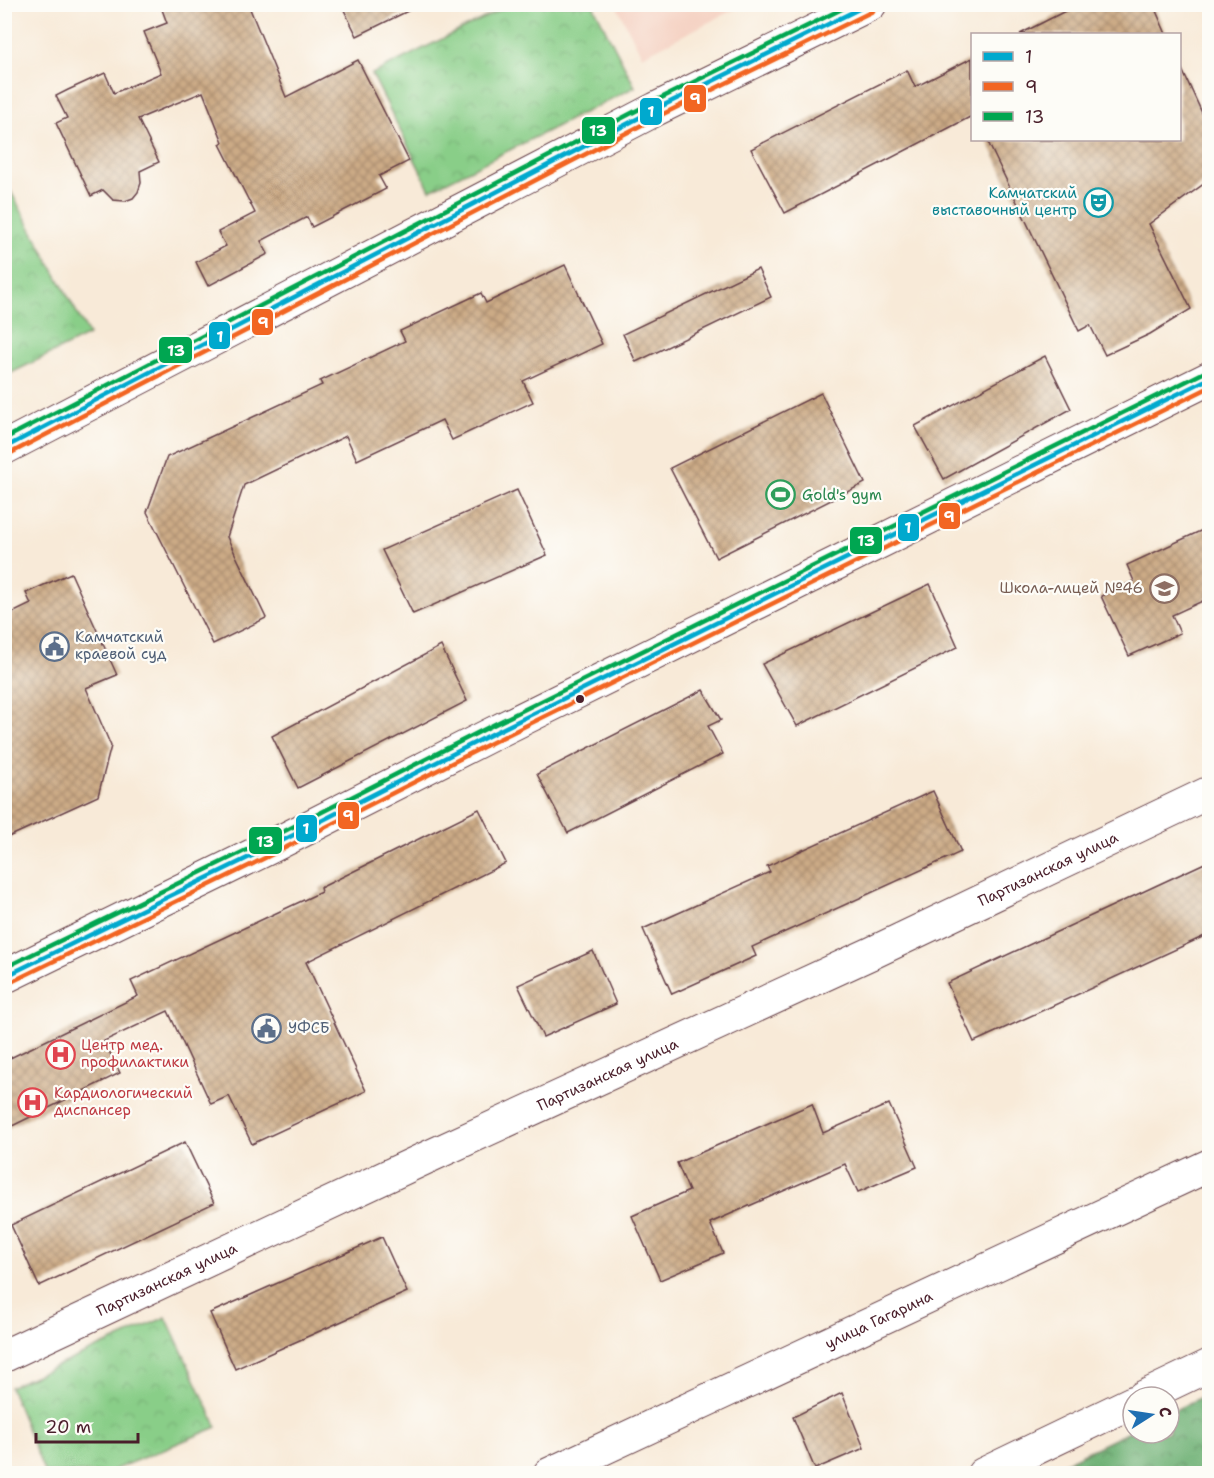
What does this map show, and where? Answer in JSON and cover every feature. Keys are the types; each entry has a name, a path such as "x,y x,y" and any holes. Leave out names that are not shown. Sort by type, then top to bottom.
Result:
{"main road":[{"path":"4,448 666,104 870,4"},
{"path":"4,977 250,857 510,725 1209,378"}],"street":[{"name":"Партизанская улица","path":"4,1356 404,1168 885,947 1209,792"},
{"name":"улица Гагарина","path":"549,1473 819,1349 1209,1165"},
{"path":"1168,1385 1209,1365"},
{"path":"983,1473 1121,1408"}],"shaded area":[{"path":"616,5 743,5 642,56"}],"green space":[{"path":"510,5 593,5 635,87 430,190 372,74"},
{"path":"4,179 89,335 5,376 4,376"},
{"path":"166,1317 217,1427 106,1473 45,1473 10,1387"},
{"path":"1209,1393 1209,1473 1043,1473 1121,1436 1121,1445 1181,1445 1181,1407"}],"building":[{"path":"160,4 248,4 286,97 358,60 409,161 379,176 386,189 312,227 307,217 261,241 268,254 208,286 196,262 226,246 218,232 255,213 220,144 223,142 203,92 138,119 159,162 140,171 141,183 138,192 133,198 125,201 113,200 103,190 91,196 56,123 67,118 56,96 68,90 105,73 114,93 161,73 144,32 167,23"},
{"path":"341,4 422,4 357,36"},
{"path":"1079,4 1153,4 1166,33 1022,33"},
{"path":"971,59 971,117 785,213 751,149 907,70 915,87"},
{"name":"Камчатский выставочный центр","path":"1181,67 1209,128 1209,180 1149,224 1191,309 1150,334 1105,355 1090,325 1079,331 987,141 1181,141"},
{"path":"565,265 602,344 523,381 533,402 452,440 442,420 357,460 346,436 244,485 227,537 266,618 213,644 147,512 167,457 322,385 320,381 405,341 400,331 481,293 486,303"},
{"path":"758,269 771,297 636,362 623,334"},
{"path":"1045,356 1071,409 944,479 915,426"},
{"path":"821,393 865,483 716,558 670,468"},
{"path":"517,490 547,555 413,614 382,550"},
{"name":"Школа-лицей №46","path":"1209,527 1209,598 1172,615 1180,633 1129,656 1101,596 1134,581 1127,565"},
{"path":"71,573 117,675 86,688 111,746 98,796 4,839 4,617 31,604 26,593"},
{"path":"930,584 958,647 797,726 762,664"},
{"path":"441,646 467,701 298,788 272,736"},
{"path":"703,690 721,720 708,726 723,754 568,833 537,774"},
{"path":"933,791 961,852 752,947 756,956 672,994 643,929 770,872 767,866"},
{"path":"479,809 506,863 306,962 366,1091 252,1144 229,1096 211,1104 168,1011 104,1041 120,1073 4,1130 4,1061 138,996 131,981 321,892 320,888"},
{"path":"1209,861 1209,934 974,1042 947,983"},
{"path":"593,951 616,1004 543,1037 518,985"},
{"path":"812,1104 823,1133 889,1104 917,1167 858,1192 845,1164 710,1223 723,1253 660,1280 632,1216 689,1191 677,1163"},
{"path":"185,1142 214,1203 39,1286 11,1225"},
{"path":"382,1237 407,1292 235,1369 210,1313"},
{"path":"842,1393 864,1448 815,1469 793,1417"}],"transit line":[{"name":"13","path":"4,439 653,102 852,4"},
{"name":"1","path":"4,448 656,109 869,4"},
{"name":"9","path":"7,455 659,116 873,11"},
{"name":"13","path":"4,968 265,841 487,728 1207,371"},
{"name":"1","path":"4,977 268,848 490,735 1210,378"},
{"name":"9","path":"7,984 271,855 493,742 1210,387"}],"place":[{"name":"Камчатский выставочный центр","path":"1098,202"},
{"name":"Gold's gym","path":"781,495"},
{"name":"Школа-лицей №46","path":"1164,588"},
{"name":"Камчатский краевой суд","path":"54,646"},
{"name":"УФСБ","path":"267,1028"},
{"name":"Центр мед. профилактики","path":"60,1054"},
{"name":"Кардиологический диспансер","path":"33,1102"}]}
